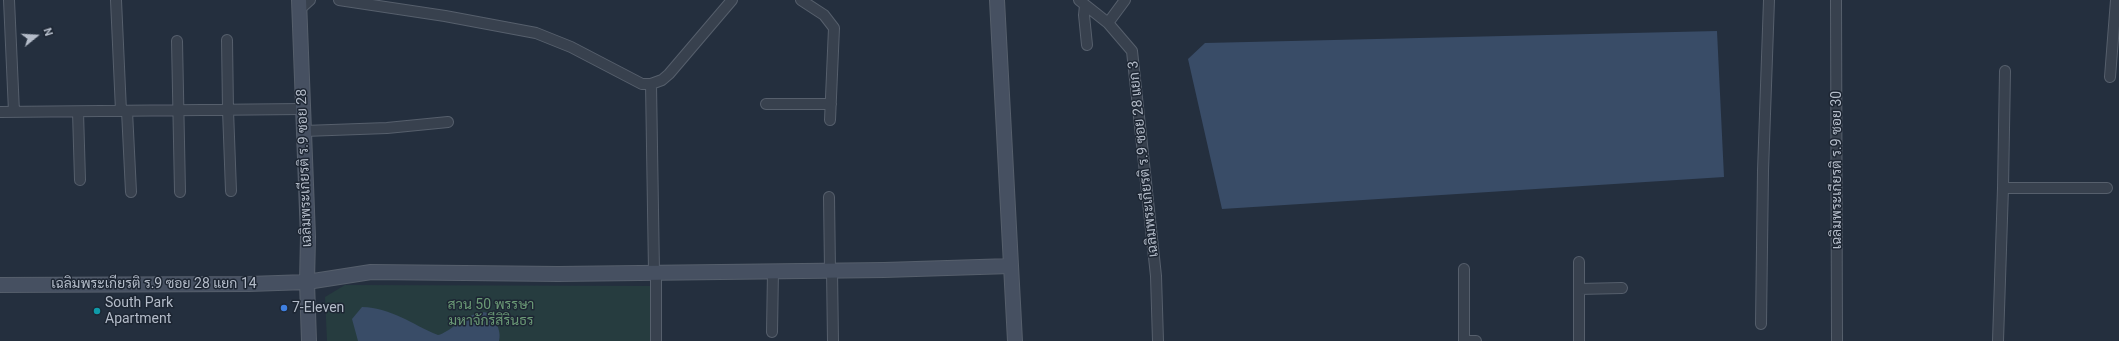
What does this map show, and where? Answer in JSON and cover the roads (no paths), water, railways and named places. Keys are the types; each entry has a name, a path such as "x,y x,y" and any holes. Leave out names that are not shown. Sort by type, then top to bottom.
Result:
{"main road":[{"path":"997,0 1015,341"},
{"name":"เฉลิมพระเกียรติ ร.9 ซอย 28","path":"303,3 302,109 308,237 307,282 309,341"},
{"name":"เฉลิมพระเกียรติ ร.9 ซอย 28 แยก 14","path":"0,286 222,285 307,282 371,272 558,274 1011,266"}],"street":[{"path":"9,0 14,112"},
{"path":"116,0 131,192"},
{"path":"339,0 446,16 536,34 571,47 642,84 651,84 662,80 669,74 732,0"},
{"path":"801,0 824,15 831,21 834,28 830,120"},
{"path":"1108,23 1126,0"},
{"path":"1761,324 1763,171 1769,0"},
{"name":"เฉลิมพระเกียรติ ร.9 ซอย 30","path":"1836,0 1837,341"},
{"path":"2110,77 2116,0"},
{"path":"1082,2 1088,45"},
{"name":"เฉลิมพระเกียรติ ร.9 ซอย 28 แยก 3","path":"1082,2 1108,23 1132,51 1156,276 1158,341"},
{"path":"227,40 231,192"},
{"path":"177,41 177,110 180,192"},
{"path":"1998,341 2004,188 2005,71"},
{"path":"651,84 656,341"},
{"path":"766,104 831,104"},
{"path":"0,112 302,109"},
{"path":"78,112 80,180"},
{"path":"304,131 387,128 448,122"},
{"path":"2004,188 2107,188"},
{"path":"829,197 832,341"},
{"path":"1579,262 1579,341"},
{"path":"1464,269 1464,341 1476,341"},
{"path":"772,332 773,271"},
{"path":"1579,289 1622,288"}],"water":[{"path":"1717,31 1724,177 1222,209 1188,59 1205,43"},
{"path":"362,307 392,313 438,335 444,333 467,318 483,312 489,314 495,320 500,338 499,341 358,341 352,319"}],"place":[{"name":"7-Eleven","path":"284,308"},
{"name":"South Park Apartment","path":"97,311"}],"park label":[{"name":"สวน 50 พรรษา มหาจักรีสิรินธร","path":"491,314"}]}
